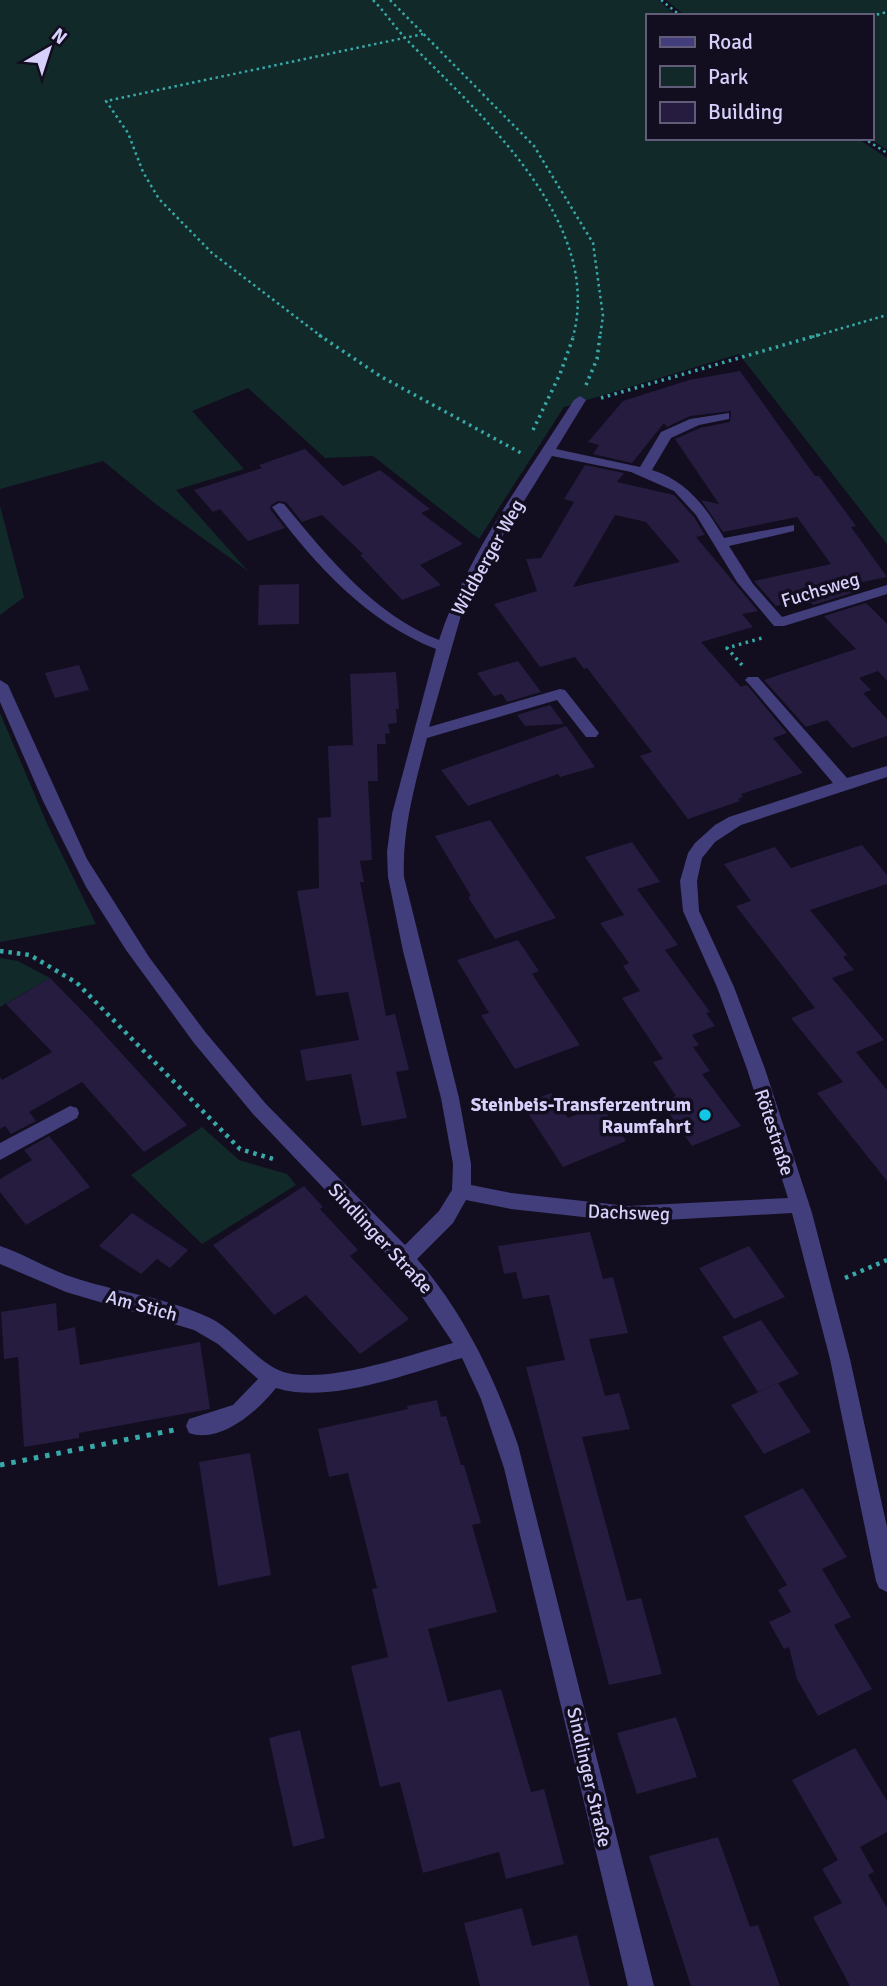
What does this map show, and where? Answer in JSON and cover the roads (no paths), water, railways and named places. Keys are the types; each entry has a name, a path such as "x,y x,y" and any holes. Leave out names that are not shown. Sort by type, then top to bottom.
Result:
{"street":[{"name":"Wildberger Weg","path":"461,1191 462,1164 455,1124 396,877 397,832 443,647 464,591 580,400"},
{"path":"644,472 666,435 695,422 724,416"},
{"name":"Fuchsweg","path":"546,455 644,472 679,487 693,502 721,543 744,583 779,622 887,589"},
{"path":"279,506 342,578 367,602 410,635 443,647"},
{"path":"721,543 789,528"},
{"path":"753,680 844,785"},
{"name":"Sindlinger Straße","path":"0,685 59,819 110,914 202,1040 297,1151 404,1258 432,1291 466,1348 505,1433 518,1479 640,1986"},
{"path":"420,734 561,694 591,733"},
{"name":"Rötestraße","path":"887,771 735,821 714,832 698,850 688,869 687,891 691,911 730,997 777,1134 798,1205 822,1288 887,1581"},
{"path":"0,1152 70,1113"},
{"path":"404,1258 446,1217 461,1191"},
{"name":"Dachsweg","path":"461,1191 511,1201 628,1214 798,1205"},
{"name":"Am Stich","path":"0,1254 53,1280 189,1318 238,1346 255,1366 272,1378"},
{"path":"195,1426 226,1420 248,1408 272,1378 311,1385 360,1376 466,1348"}],"place":[{"name":"Steinbeis-Transferzentrum Raumfahrt","path":"705,1115"}]}
